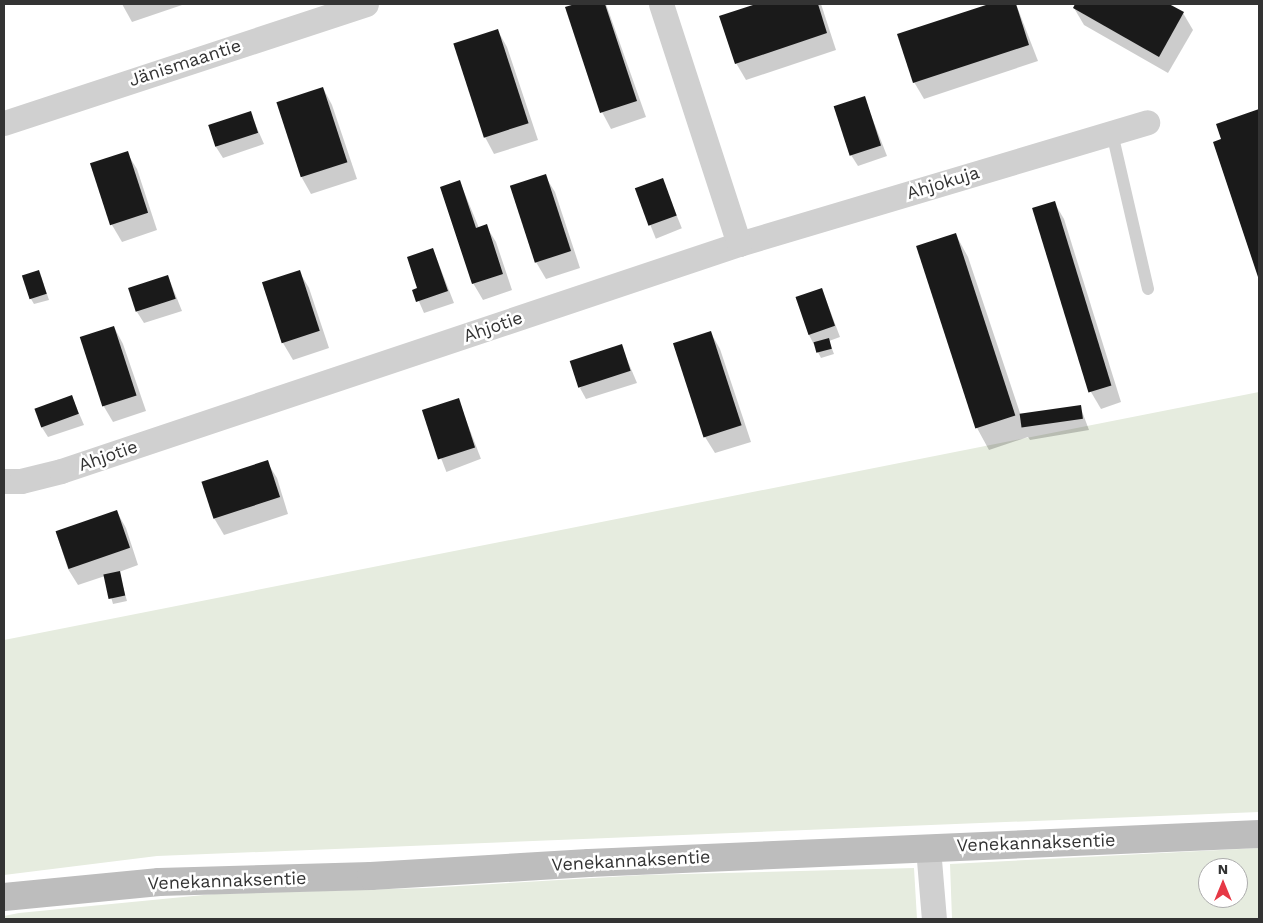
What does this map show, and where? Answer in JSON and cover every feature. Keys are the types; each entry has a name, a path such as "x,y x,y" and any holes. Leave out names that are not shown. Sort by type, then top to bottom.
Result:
{"street":[{"name":"Jänismaantie","path":"4,123 366,4"},
{"path":"661,4 739,244"},
{"name":"Ahjokuja","path":"739,244 1147,122"},
{"name":"Ahjotie","path":"4,481 21,481 61,471 739,244"},
{"name":"Venekannaksentie","path":"4,897 159,882 371,876 928,848 1259,834"},
{"path":"928,848 934,919"}],"lane":[{"path":"1112,133 1148,289"}],"shaded area":[{"path":"1259,392 1259,812 157,856 4,875 4,640"},
{"path":"1259,848 1259,919 952,919 950,864"},
{"path":"914,868 917,919 4,919 4,916 19,913 214,894 426,888 644,875"}],"building":[{"path":"575,4 605,4 637,101 600,113 565,7"},
{"path":"756,4 818,4 827,33 735,64 719,16"},
{"path":"989,4 1016,4 1029,45 913,83 897,34"},
{"path":"1075,4 1169,4 1184,12 1159,57 1073,8"},
{"path":"498,29 529,123 484,138 453,44"},
{"path":"323,87 347,162 301,177 276,102"},
{"path":"865,96 881,145 850,156 834,106"},
{"path":"1259,109 1259,280 1213,142 1221,139 1216,124"},
{"path":"251,111 258,133 215,147 208,125"},
{"path":"128,151 148,213 110,225 90,163"},
{"path":"546,174 571,251 535,263 510,186"},
{"path":"663,178 677,216 648,226 635,188"},
{"path":"460,180 476,228 487,224 503,274 472,284 440,187"},
{"path":"1055,201 1111,386 1088,393 1032,208"},
{"path":"956,233 1015,416 975,429 916,246"},
{"path":"433,248 448,291 416,302 412,290 417,288 407,257"},
{"path":"39,270 47,294 30,299 22,276"},
{"path":"300,270 320,331 282,343 262,282"},
{"path":"168,275 176,299 136,312 128,288"},
{"path":"822,288 835,326 809,335 796,297"},
{"path":"114,326 137,395 102,407 80,337"},
{"path":"711,331 742,425 704,438 673,343"},
{"path":"829,338 832,349 816,353 814,342"},
{"path":"622,344 631,371 578,388 570,361"},
{"path":"72,395 79,414 41,427 34,409"},
{"path":"459,398 475,447 438,460 422,410"},
{"path":"1081,405 1083,419 1022,427 1020,414"},
{"path":"268,460 280,497 213,519 201,482"},
{"path":"117,510 130,548 69,569 56,531"},
{"path":"120,571 125,595 109,599 103,575"}]}
